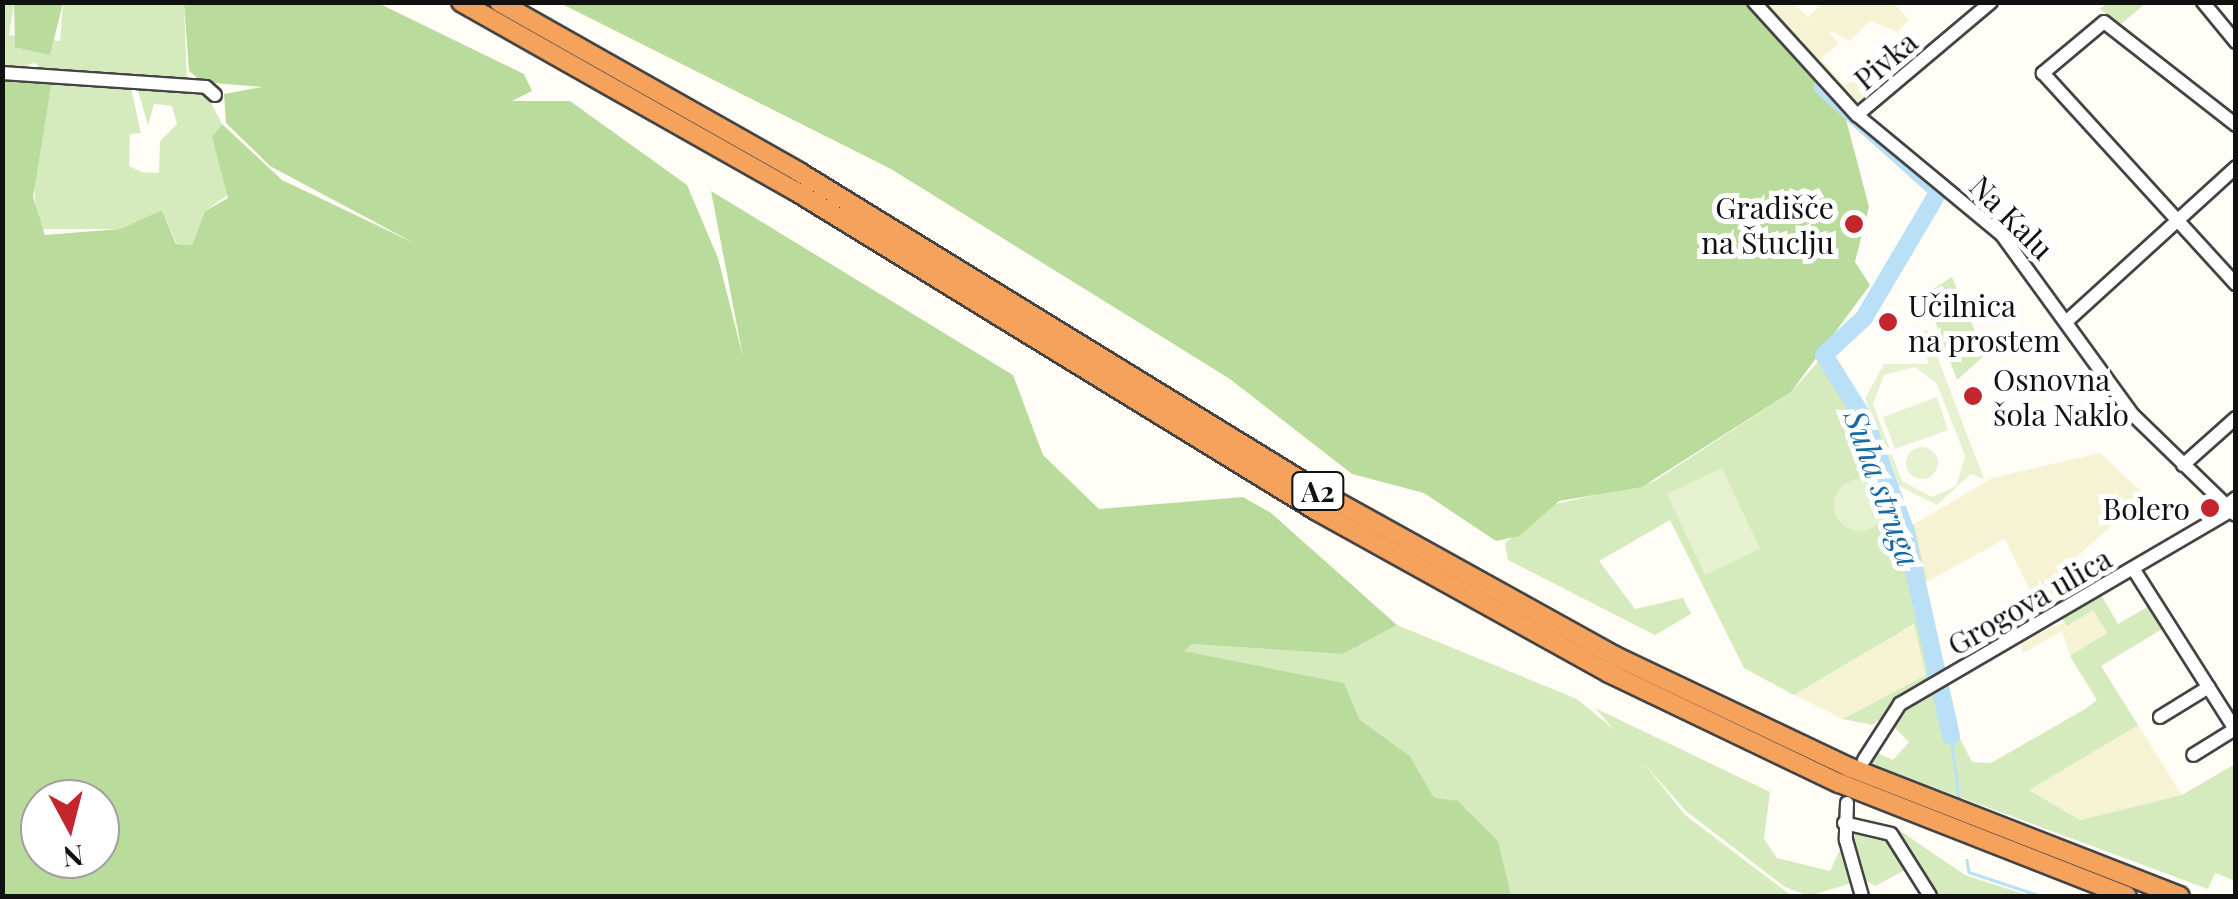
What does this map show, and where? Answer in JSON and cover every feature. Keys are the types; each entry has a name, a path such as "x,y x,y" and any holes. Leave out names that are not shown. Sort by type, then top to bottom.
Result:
{"highway":[{"name":"A2","path":"461,2 797,192 1317,511 1609,673 1839,782 2127,896"},
{"name":"A2","path":"499,2 799,172 1322,494 1614,656 1851,768 2180,896"}],"street":[{"name":"Na Kalu","path":"1754,2 1858,115 2002,235 2132,414 2231,510"},
{"name":"Pivka","path":"1858,115 1991,2"},
{"path":"2204,2 2236,42"},
{"path":"2236,125 2104,22 2042,72 2236,284"},
{"path":"2,73 206,87 215,95"},
{"path":"1874,103 1884,138"},
{"path":"2067,321 2236,168"},
{"path":"2183,464 2236,418"},
{"name":"Grogova ulica","path":"1864,760 1882,722 1926,689 2231,510"},
{"name":"Grogova ulica","path":"2134,570 2235,728 2192,755"},
{"path":"2160,717 2209,687"},
{"path":"1847,803 1844,823 1862,896"},
{"path":"1844,823 1891,834 1930,896"}],"shaded area":[{"path":"1763,3 1793,3 1808,17 1823,3 1894,3 1909,20 1898,32 1870,21 1850,41 1828,30 1839,44 1821,58 1844,86 1862,75 1874,94 1859,102 1848,99"},
{"path":"2100,453 2146,496 2066,566 2083,596 2024,631 2013,614 2035,601 2005,539 1927,582 1914,524 1992,478"},
{"path":"2093,610 2107,634 2070,656 2062,631 2022,654 2021,641"},
{"path":"1915,624 1926,675 1843,719 1794,695"},
{"path":"2138,725 2182,795 2080,820 2028,789"}],"green space":[{"path":"2108,2 2146,3 2120,25 2100,9"},
{"path":"2,3 14,3 9,35 60,41 63,3 184,3 187,83 41,72 36,63 3,70"},
{"path":"14,3 63,3 50,55 15,47"},
{"path":"184,3 378,3 524,74 532,91 512,101 570,101 687,185 718,258 743,357 711,191 1013,375 1043,455 1099,509 1243,497 1271,513 1397,625 1343,654 1192,644 1184,651 1344,683 1360,720 1410,756 1434,798 1458,801 1498,841 1511,896 3,896 2,77 52,80 33,197 45,235 120,229 162,210 176,244 192,245 205,211 228,198 212,137 222,124 282,180 414,243 270,166 226,123 224,94 262,87 202,82 189,71"},
{"path":"560,3 1746,3 1843,108 1869,207 1855,262 1870,285 1791,392 1642,487 1559,501 1519,536 1496,541 1424,493 1352,474 1230,379 891,169"},
{"path":"52,80 131,88 141,133 130,134 129,166 142,172 159,173 160,141 177,124 172,106 154,104 148,125 137,87 206,93 222,124 212,137 229,194 205,211 192,245 177,244 162,210 120,229 37,229 34,184"},
{"path":"1952,277 1985,355 1957,380 1925,294"},
{"path":"1927,330 1984,479 1971,474 1937,505 1895,484 1865,398 1884,364 1929,364 1917,334","holes":["1915,367 1937,384 1965,456 1956,486 1932,497 1902,481 1873,404 1884,375"]},
{"path":"1824,355 1866,422 1905,529 1914,524 1927,582 1913,566 1932,680 1872,725 1843,719 1926,675 1914,624 1794,695 1744,668 1670,520 1599,561 1635,609 1683,598 1691,614 1655,635 1508,560 1505,543 1551,505 1653,482 1791,392"},
{"path":"1937,397 1948,430 1895,449 1883,417"},
{"path":"1922,447 1933,452 1938,463 1933,474 1922,479 1911,474 1906,463 1911,452"},
{"path":"1722,468 1760,549 1705,575 1667,494"},
{"path":"1860,479 1878,487 1886,505 1878,523 1860,531 1842,523 1834,505 1842,487"},
{"path":"2101,595 2118,624 2151,605 2164,628 2101,666 2138,725 2029,790 2080,820 2182,795 2235,764 2235,881 2215,873 2208,889 1868,763 1896,715 1937,691 1946,731 1958,735 1972,762 1991,763 2097,700 2070,656 2107,633 2093,610 2067,626 2062,617","holes":["1892,725 1909,742 1893,760 1876,752"]},
{"path":"1397,625 1577,699 1623,737 1685,815 1792,896 1511,896 1468,810 1434,799 1410,756 1360,720 1344,683 1183,651 1192,644 1343,654"},
{"path":"1595,708 1770,792 1764,839 1777,858 1830,871 1842,845 1852,883 1809,896 1785,887 1686,811"},
{"path":"1871,830 1892,842 1907,869 1875,886 1861,878 1850,834"},
{"path":"1899,830 1965,875 2030,896 1934,896"}],"waterway":[{"name":"Suha struga","path":"1823,87 1939,191 1864,318 1824,355 1866,422 1905,530 1951,736"},
{"path":"1951,736 1959,797"},
{"path":"1967,860 1969,872 2041,896"}],"place":[{"name":"Gradišče na Štuclju","path":"1854,224"},
{"name":"Učilnica na prostem","path":"1888,322"},
{"name":"Osnovna šola Naklo","path":"1973,396"},
{"name":"Bolero","path":"2210,508"}]}
